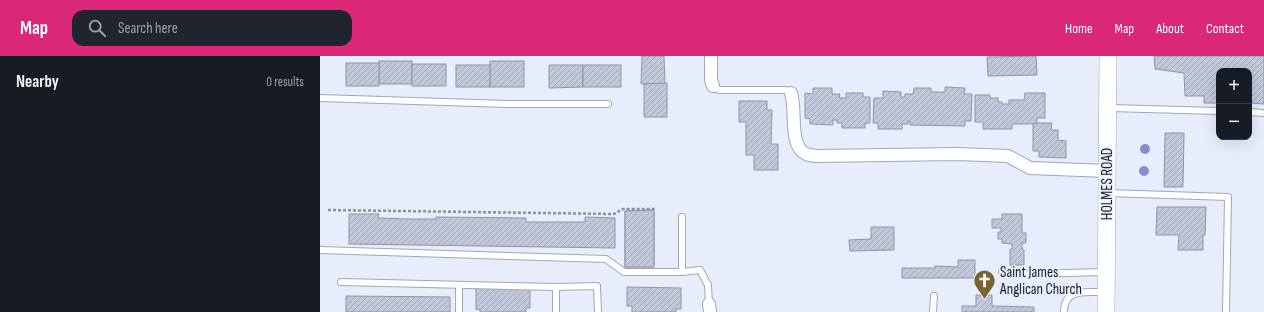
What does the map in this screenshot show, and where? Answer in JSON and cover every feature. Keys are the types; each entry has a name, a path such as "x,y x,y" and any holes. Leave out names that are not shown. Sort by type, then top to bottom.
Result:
{"main road":[{"name":"HOLMES ROAD","path":"1106,312 1108,56"}],"street":[{"path":"711,56 711,80 713,86"},
{"path":"791,93 794,101 796,140 805,153 815,156 957,154 1008,156 1030,168 1107,171"}],"lane":[{"path":"713,86 719,90 786,90 791,93"},
{"path":"320,98 507,104 608,104"},
{"path":"1107,108 1216,111"},
{"path":"1252,112 1264,112"},
{"path":"1107,193 1228,197 1226,312"},
{"path":"682,217 682,272"},
{"path":"320,250 606,259 624,272 682,272 700,270 708,285 710,308"},
{"path":"1002,272 1028,274 1106,272"},
{"path":"341,282 556,287 597,286 598,312"},
{"path":"459,285 459,312"},
{"path":"556,287 556,312"},
{"path":"1064,312 1065,301 1072,294 1106,292"},
{"path":"933,312 934,296"}],"path":[{"path":"328,210 614,214 623,209 656,209"}],"building":[{"path":"642,56 664,56 665,84 641,84"},
{"path":"1036,56 1037,75 988,76 987,57"},
{"path":"1154,56 1264,56 1264,104 1252,103 1252,68 1216,68 1216,103 1204,103 1204,96 1185,96 1184,73 1155,69"},
{"path":"379,61 412,61 412,84 379,84"},
{"path":"490,61 524,61 524,87 490,87"},
{"path":"346,63 379,63 379,86 346,86"},
{"path":"412,64 446,64 446,86 412,86"},
{"path":"456,65 490,65 490,87 456,87"},
{"path":"549,65 583,65 583,87 549,88"},
{"path":"583,65 621,65 621,87 583,87"},
{"path":"667,83 667,117 644,117 644,84"},
{"path":"945,87 965,88 964,94 972,94 971,121 965,121 965,126 910,125 910,121 908,121 908,124 902,124 902,129 878,129 878,123 873,123 874,98 883,98 883,91 901,92 901,97 905,97 905,94 913,94 914,88 931,88 931,92 945,92"},
{"path":"813,88 832,88 832,94 840,94 839,98 846,98 846,93 863,93 863,97 870,97 870,123 865,123 865,128 842,128 842,123 837,123 837,120 833,120 833,125 810,124 810,119 805,118 805,93 813,94"},
{"path":"1025,93 1045,93 1045,118 1037,118 1037,123 1033,124 1012,124 1012,129 983,129 983,122 975,122 975,95 990,95 990,98 998,98 998,102 1002,102 1002,104 1009,104 1009,100 1024,100"},
{"path":"739,101 767,101 767,110 772,110 771,144 778,144 778,170 754,170 754,155 746,155 746,122 739,122"},
{"path":"1052,123 1051,130 1058,130 1058,140 1066,141 1066,158 1039,157 1039,151 1033,151 1033,124"},
{"path":"1165,133 1184,133 1183,187 1164,187"},
{"path":"1157,207 1206,207 1203,250 1178,250 1179,235 1156,235"},
{"path":"654,210 654,267 625,267 625,211"},
{"path":"654,210 654,267 625,267 625,211"},
{"path":"349,214 379,214 378,218 408,219 436,219 436,217 526,218 526,222 585,222 585,217 615,218 615,248 349,244"},
{"path":"1002,214 1022,214 1022,233 1026,233 1026,243 1022,243 1022,249 1024,250 1024,265 1010,265 1010,249 1012,249 1012,244 1002,243 1002,239 998,239 998,232 1001,232 1001,228 992,228 992,219 1002,219"},
{"path":"871,227 894,227 894,250 850,251 849,240 871,239"},
{"path":"958,260 975,260 975,278 902,278 902,268 935,268 935,266 958,267"},
{"path":"627,287 681,288 681,309 676,309 676,312 632,312 632,306 627,306"},
{"path":"476,288 530,289 530,308 526,308 526,312 480,312 480,309 476,310"},
{"name":"Saint James Anglican Church","path":"976,295 992,295 992,306 1034,307 1034,312 962,312 962,306 976,306"},
{"path":"346,296 450,297 450,312 346,312"}],"place":[{"name":"Saint James Anglican Church","path":"984,300"}]}
